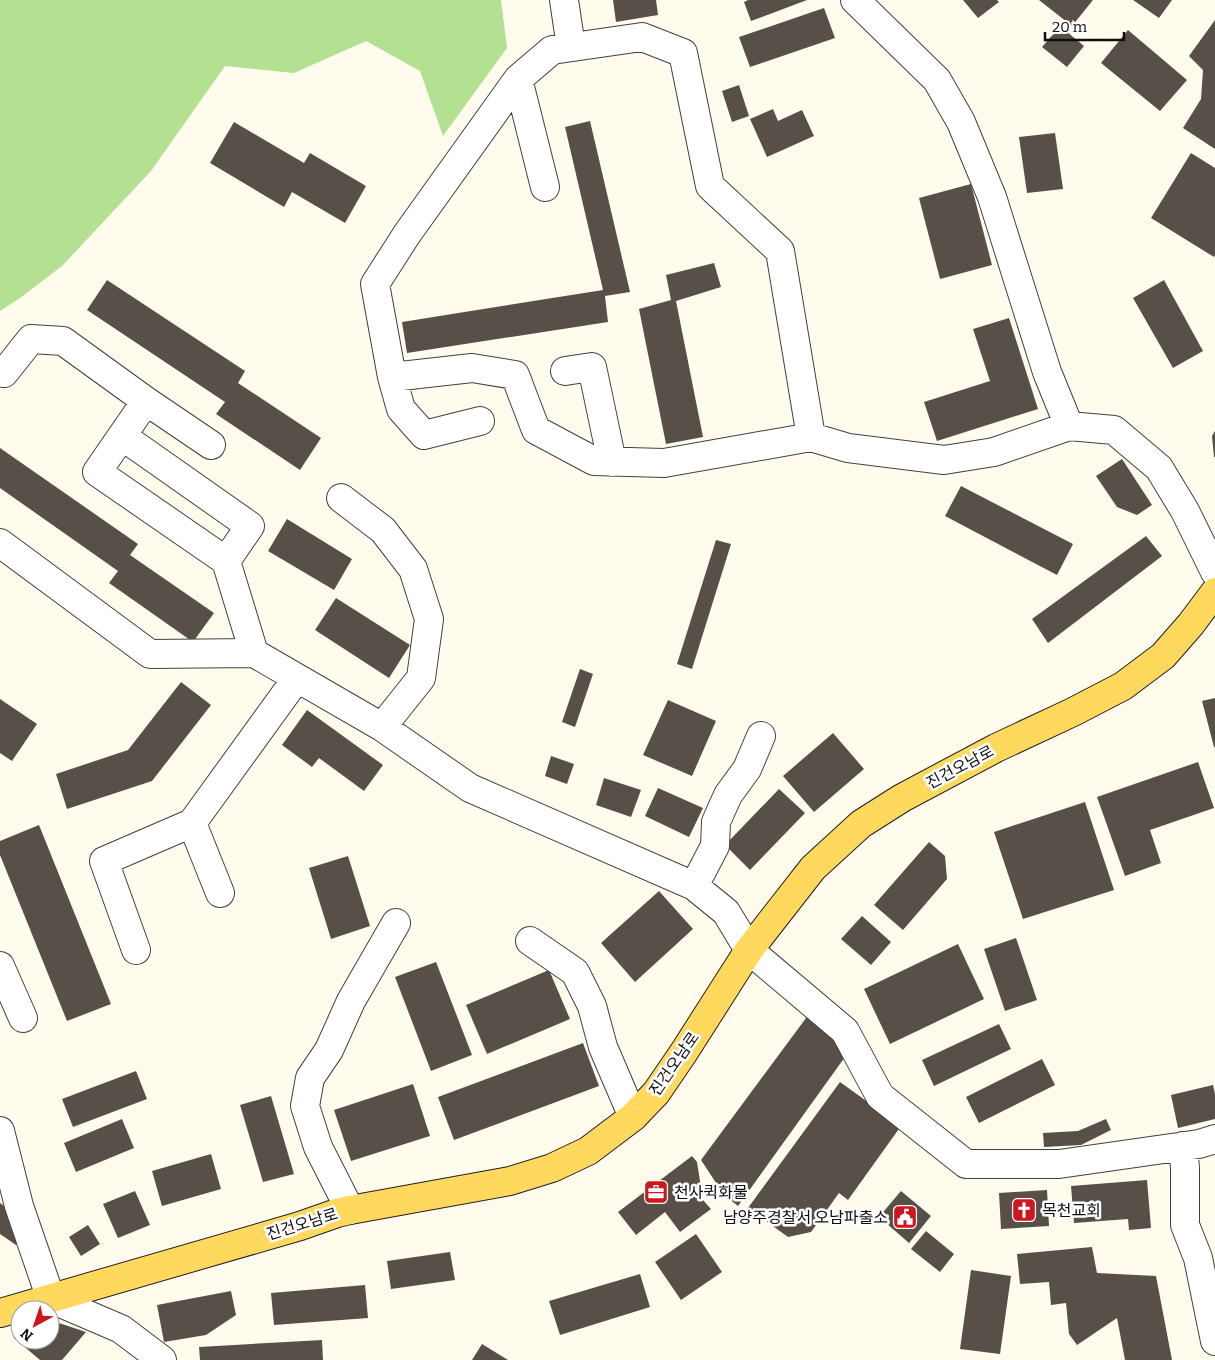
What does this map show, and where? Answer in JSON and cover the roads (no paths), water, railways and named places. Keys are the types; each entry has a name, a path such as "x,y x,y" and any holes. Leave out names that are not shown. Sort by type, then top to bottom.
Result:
{"main road":[{"name":"진건오남로","path":"0,1313 350,1210 510,1181 552,1168 588,1151 633,1117 656,1093 749,950 813,868 861,824 902,798 987,753 1073,712 1122,686 1162,656 1191,624 1215,592"}],"street":[{"path":"564,0 571,47"},
{"path":"855,0 937,80 961,122 992,197 1047,372 1069,426"},
{"path":"480,422 424,435 401,409 392,377 375,284 407,234 518,79 552,50 642,37 684,53 710,186 780,251 811,437"},
{"path":"518,79 545,187"},
{"path":"4,373 31,339 63,341 211,446"},
{"path":"565,371 592,366 612,462"},
{"path":"392,377 472,368 515,375 536,430 594,461 664,463 811,437 848,448 944,460 994,452 1069,426 1114,430 1159,468 1185,510 1215,572"},
{"path":"146,401 98,472 226,561 254,653"},
{"path":"122,436 250,526 226,561"},
{"path":"341,498 383,530 413,570 429,619 421,678 382,727"},
{"path":"0,543 150,654 254,653 382,727 470,788 694,886 726,912 749,950 845,1031 880,1096 966,1164 1060,1164 1199,1144 1215,1139"},
{"path":"136,950 104,860 192,823 297,678"},
{"path":"694,886 715,846 716,822 728,795 747,769 761,736"},
{"path":"192,823 220,893"},
{"path":"350,1210 318,1147 305,1106 310,1078 329,1050 351,1001 396,923"},
{"path":"530,941 576,972 592,1006 604,1047 633,1117"},
{"path":"0,966 23,1018"},
{"path":"0,1131 19,1206 51,1299 121,1329 162,1360"},
{"path":"1172,1147 1185,1168 1185,1225 1198,1258 1215,1341"}],"place":[{"name":"천사퀵화물","path":"656,1192"},
{"name":"목천교회","path":"1024,1210"},
{"name":"남양주경찰서 오남파출소","path":"905,1217"}]}
